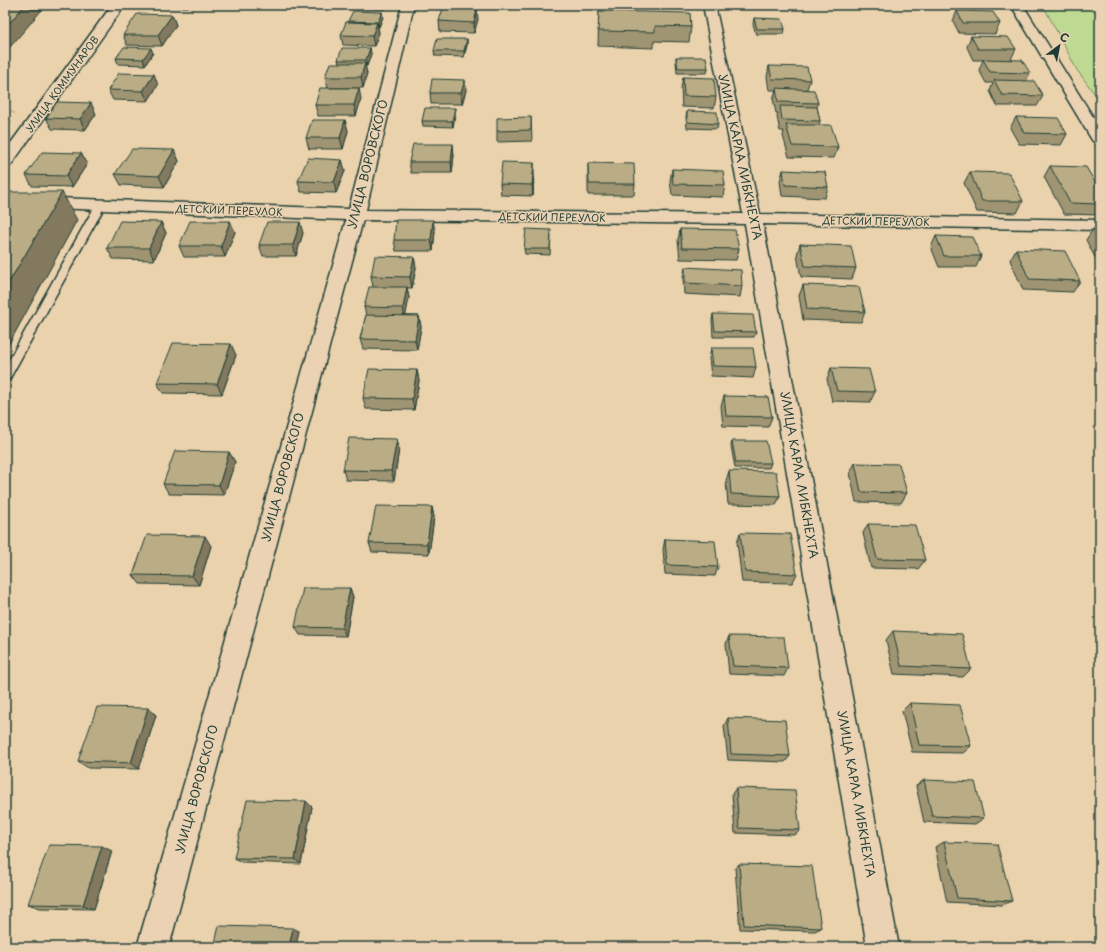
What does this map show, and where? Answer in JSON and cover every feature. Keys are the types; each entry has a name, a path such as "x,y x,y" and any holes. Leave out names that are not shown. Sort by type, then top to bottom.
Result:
{"street":[{"name":"УЛИЦА КОММУНАРОВ","path":"5,162 11,147 119,5"},
{"name":"УЛИЦА ВОРОВСКОГО","path":"153,947 356,215 408,5"},
{"name":"УЛИЦА КАРЛА ЛИБКНЕХТА","path":"709,5 753,219 883,947"},
{"path":"1017,5 1100,140"},
{"name":"ДЕТСКИЙ ПЕРЕУЛОК","path":"5,201 356,215 753,219 1100,225"}],"lane":[{"path":"5,378 101,204"}],"green space":[{"path":"1043,5 1100,5 1100,101 1077,70"}],"building":[{"path":"5,5 25,5 5,28"},
{"path":"443,8 477,9 474,23 439,21"},
{"path":"353,11 382,12 378,22 348,21"},
{"path":"599,11 690,13 691,27 655,26 655,32 598,31"},
{"path":"957,11 993,12 1000,23 963,23"},
{"path":"137,14 172,15 158,35 123,35"},
{"path":"754,18 782,19 785,29 757,29"},
{"path":"346,22 377,23 372,36 341,35"},
{"path":"971,36 1008,37 1016,49 978,49"},
{"path":"437,39 467,39 464,51 434,51"},
{"path":"124,47 151,48 143,59 116,58"},
{"path":"342,48 370,48 366,60 338,60"},
{"path":"676,57 706,57 708,68 678,68"},
{"path":"983,59 1022,60 1030,73 990,72"},
{"path":"330,63 365,63 361,77 325,77"},
{"path":"769,66 807,67 810,80 772,79"},
{"path":"119,73 154,74 143,91 108,90"},
{"path":"683,77 714,78 716,97 684,96"},
{"path":"432,79 465,80 461,93 430,93"},
{"path":"994,80 1034,81 1043,96 1002,95"},
{"path":"320,88 359,88 354,105 315,105"},
{"path":"776,88 814,90 818,103 778,102"},
{"path":"57,102 91,103 80,119 46,118"},
{"path":"780,106 817,107 820,121 782,120"},
{"path":"425,108 455,108 452,121 422,121"},
{"path":"687,111 717,112 718,124 687,122"},
{"path":"531,117 531,130 497,131 497,118"},
{"path":"1016,117 1058,118 1067,134 1024,133"},
{"path":"312,120 345,120 340,138 306,138"},
{"path":"786,125 831,125 838,147 792,146"},
{"path":"413,144 453,144 451,162 409,162"},
{"path":"132,149 174,150 159,176 115,174"},
{"path":"42,152 81,153 66,176 26,175"},
{"path":"308,158 342,160 334,182 298,181"},
{"path":"502,162 534,163 532,185 500,184"},
{"path":"588,163 634,164 635,184 589,184"},
{"path":"1050,166 1086,167 1100,191 1100,204 1070,203"},
{"path":"672,169 723,171 725,185 673,184"},
{"path":"783,170 825,172 828,187 785,185"},
{"path":"970,172 1009,173 1023,201 982,201"},
{"path":"11,192 62,192 5,289 5,202"},
{"path":"396,220 433,220 431,240 394,240"},
{"path":"120,221 161,222 149,248 107,248"},
{"path":"190,221 230,221 221,246 179,246"},
{"path":"267,222 300,222 293,245 259,245"},
{"path":"526,229 551,230 550,249 524,249"},
{"path":"680,229 735,230 739,249 682,248"},
{"path":"1093,229 1100,229 1100,242"},
{"path":"936,236 972,237 981,256 944,256"},
{"path":"800,244 851,246 856,268 805,266"},
{"path":"1016,249 1065,251 1080,281 1029,279"},
{"path":"375,256 414,257 410,277 371,276"},
{"path":"685,267 741,270 742,286 685,283"},
{"path":"803,285 859,287 865,312 807,309"},
{"path":"369,287 407,287 403,308 364,307"},
{"path":"713,314 753,315 756,332 715,331"},
{"path":"366,315 419,316 415,340 360,339"},
{"path":"173,343 231,344 217,384 157,383"},
{"path":"711,348 753,348 756,367 713,366"},
{"path":"831,368 869,369 875,392 837,391"},
{"path":"369,369 417,370 412,399 363,398"},
{"path":"724,396 768,397 772,417 726,416"},
{"path":"349,438 397,439 391,471 343,470"},
{"path":"732,441 766,441 771,463 736,463"},
{"path":"175,451 229,452 219,485 163,484"},
{"path":"855,463 899,464 907,493 861,492"},
{"path":"729,471 776,472 780,496 731,494"},
{"path":"376,506 432,507 427,544 369,543"},
{"path":"868,524 915,525 925,560 877,559"},
{"path":"740,533 790,534 797,574 745,572"},
{"path":"147,535 205,536 192,576 133,575"},
{"path":"665,539 715,541 718,567 667,565"},
{"path":"303,588 350,588 342,628 295,627"},
{"path":"893,631 962,634 971,669 901,666"},
{"path":"729,636 784,637 788,668 733,666"},
{"path":"910,703 960,705 971,746 919,745"},
{"path":"97,707 148,708 131,763 78,761"},
{"path":"728,718 785,720 790,756 731,754"},
{"path":"924,780 975,782 984,818 932,816"},
{"path":"736,788 795,790 800,830 739,828"},
{"path":"247,800 306,801 295,859 234,858"},
{"path":"944,842 997,844 1012,901 957,898"},
{"path":"49,845 102,846 83,905 28,904"},
{"path":"739,864 812,866 821,928 744,925"},
{"path":"219,926 293,928 289,947 214,947"}]}
